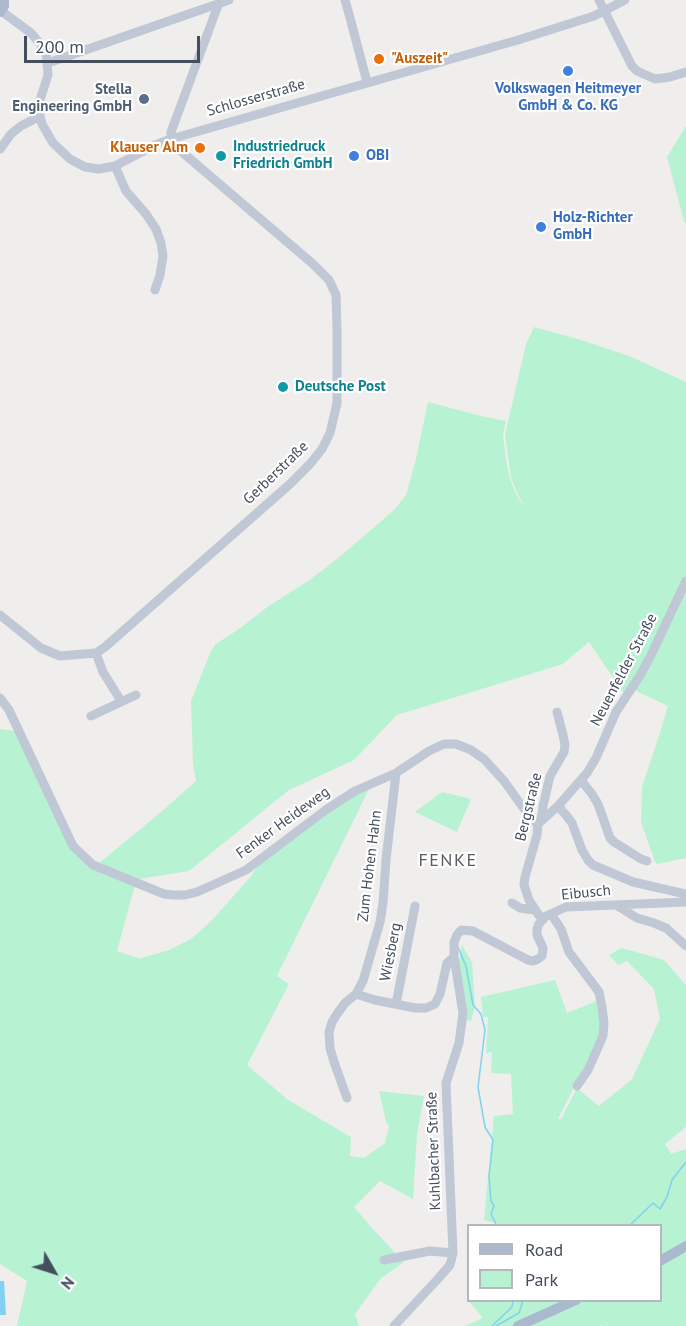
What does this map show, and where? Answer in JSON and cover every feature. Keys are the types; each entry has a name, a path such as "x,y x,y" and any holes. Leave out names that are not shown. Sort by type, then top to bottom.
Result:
{"main road":[{"path":"1,12 4,0"},
{"path":"662,1259 686,1246"},
{"path":"518,1326 572,1302"}],"street":[{"path":"48,63 230,0"},
{"path":"345,0 367,82"},
{"path":"599,0 632,66 637,71 655,79 686,72"},
{"name":"Schlosserstraße","path":"40,116 53,143 70,159 85,167 99,169 115,166 171,139 518,40 604,12 625,0"},
{"path":"171,139 171,132 219,2"},
{"path":"0,149 11,134 40,116 40,100 48,75 46,51 36,37 1,12"},
{"name":"Gerberstraße","path":"96,653 310,464 322,449 330,433 337,402 336,295 329,280 175,146 171,139"},
{"path":"115,166 126,191 146,214 161,243 163,256 155,290"},
{"name":"Neuenfelder Straße","path":"538,824 581,780 596,758 616,712 641,674 686,581"},
{"path":"0,615 41,648 60,656 96,653 121,701"},
{"path":"91,716 136,695"},
{"name":"Fenker Heideweg","path":"0,698 9,710 73,846 93,865 164,894 185,895 197,892 246,870 327,809 355,791 396,773 444,744 456,744 471,750 489,764 532,820 538,824"},
{"name":"Bergstraße","path":"542,920 528,900 524,885 550,776 564,752 563,735 556,712"},
{"name":"Zum Hohen Hahn","path":"347,1098 330,1048 329,1032 337,1014 356,994 363,981 380,922 396,773"},
{"path":"581,780 598,804 610,838 640,859 647,861"},
{"path":"558,806 572,823 582,850 593,865 633,882 686,894"},
{"name":"Eibusch","path":"542,920 566,907 686,902"},
{"path":"512,903 520,908 534,910"},
{"path":"616,905 637,918 666,928 686,946"},
{"name":"Wiesberg","path":"396,1004 416,906"},
{"path":"551,914 561,929 569,952 599,992 602,1007 603,1036 588,1070 577,1086"},
{"path":"356,994 375,1000 426,1008 435,1004 440,994 447,963 454,957 455,937 461,930 482,935 528,960 538,959 542,956 543,948 537,935 537,929 542,920"},
{"name":"Kuhlbacher Straße","path":"453,1253 446,1083 459,1043 463,1013 454,957"},
{"path":"384,1260 430,1251 453,1253 450,1265 394,1326"}],"green space":[{"path":"686,126 686,223 667,157"},
{"path":"534,327 629,356 686,382 686,576 640,671 624,694 589,642 563,664 397,715 354,760 289,790 189,871 139,879 99,863 196,781 193,764 191,701 216,644 311,579 343,554 394,510 406,495 428,402 506,421 503,436 507,466 510,479 518,498 526,508 511,478 505,435 526,344"},
{"path":"686,585 686,858 657,864 641,822 642,787 668,706 634,690"},
{"path":"0,729 15,731 71,847 100,873 135,885 117,951 138,959 169,950 191,939 223,908 261,861 318,817 371,785 277,976 289,984 247,1065 288,1100 351,1137 350,1156 364,1158 385,1143 389,1126 379,1091 424,1096 417,1134 413,1199 380,1181 354,1207 404,1262 381,1278 355,1314 359,1326 17,1326 27,1281 0,1264"},
{"path":"442,792 471,799 457,832 415,812"},
{"path":"462,945 472,962 475,1006 471,1021 466,1020 457,971"},
{"path":"622,948 664,960 686,985 686,1127 665,1144 671,1154 686,1149 686,1326 465,1326 483,1318 470,1302 662,1302 662,1224 499,1224 484,1220 494,1116 513,1114 511,1074 491,1073 492,1052 486,1053 488,1017 483,1017 481,997 555,980 567,1013 599,1000 601,1034 558,1119 561,1119 577,1088 599,1106 632,1079 660,1019 654,989 627,961 618,965 609,955"}],"water":[{"path":"0,1281 4,1281 6,1315 0,1315"}],"waterway":[{"path":"458,947 466,966 473,1005 481,1014 485,1030 478,1087 485,1127 493,1140 489,1176 491,1201 494,1206 491,1214 496,1224"},
{"path":"631,1224 653,1203 660,1209 667,1197 672,1180 686,1162"},
{"path":"492,1326 512,1307 513,1302"},
{"path":"496,1326 519,1313 522,1302"}],"place":[{"name":"\"Auszeit\"","path":"379,59"},
{"name":"Volkswagen Heitmeyer GmbH & Co. KG","path":"568,71"},
{"name":"Stella Engineering GmbH","path":"144,99"},
{"name":"Klauser Alm","path":"200,148"},
{"name":"Industriedruck Friedrich GmbH","path":"221,156"},
{"name":"OBI","path":"354,156"},
{"name":"Holz-Richter GmbH","path":"541,227"},
{"name":"Deutsche Post","path":"283,387"}],"district":[{"name":"FENKE","path":"448,861"}]}
